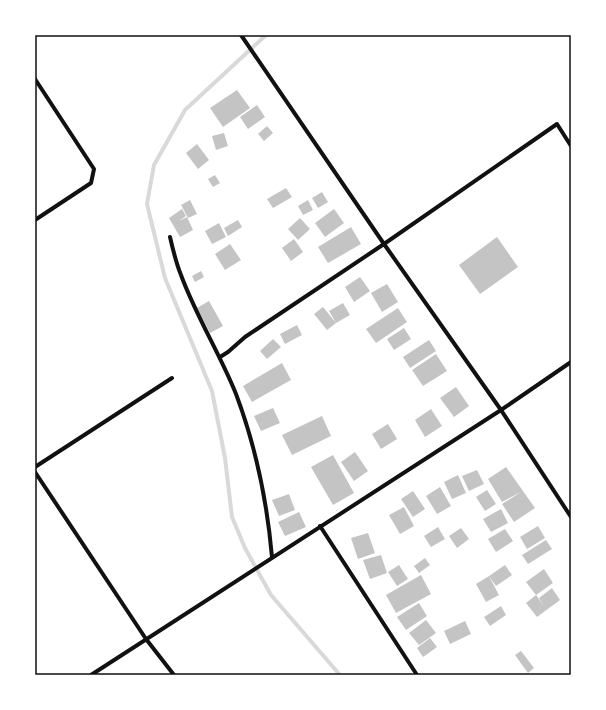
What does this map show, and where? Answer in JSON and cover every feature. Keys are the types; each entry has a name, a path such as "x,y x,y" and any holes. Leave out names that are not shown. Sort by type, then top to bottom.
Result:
{"street":[{"path":"241,35 384,244 501,410 571,517"},
{"path":"35,79 94,169 91,183 35,220"},
{"path":"220,356 228,352 245,337 384,244 557,124 571,146"},
{"path":"170,237 181,275 220,356 236,396 258,461 268,516 270,558"},
{"path":"91,675 501,410 571,362"},
{"path":"35,467 172,378"},
{"path":"35,472 146,639 174,675"},
{"path":"320,526 417,675"}],"building":[{"path":"237,90 250,108 223,127 210,108"},
{"path":"257,105 265,117 248,129 240,117"},
{"path":"267,126 273,133 264,141 258,134"},
{"path":"224,133 228,146 216,150 212,136"},
{"path":"197,144 209,160 198,169 186,153"},
{"path":"215,175 220,183 213,187 208,179"},
{"path":"286,188 292,197 273,208 267,199"},
{"path":"322,192 328,202 318,208 312,198"},
{"path":"190,200 197,214 188,218 181,205"},
{"path":"308,200 313,210 303,215 298,206"},
{"path":"182,209 186,216 179,221 187,217 193,230 180,237 169,218"},
{"path":"334,209 344,223 325,237 315,223"},
{"path":"300,218 310,229 298,240 288,229"},
{"path":"238,220 242,227 228,236 224,228"},
{"path":"219,223 226,237 212,244 205,231"},
{"path":"351,227 361,244 328,263 318,247"},
{"path":"497,237 518,267 480,294 459,265"},
{"path":"294,239 303,252 291,261 282,248"},
{"path":"230,244 241,260 225,270 215,254"},
{"path":"201,271 204,277 195,282 192,276"},
{"path":"360,277 370,291 354,302 345,287"},
{"path":"387,284 398,302 382,312 371,293"},
{"path":"209,301 223,326 210,333 197,308"},
{"path":"343,303 350,315 336,323 329,311"},
{"path":"323,307 336,323 327,330 314,314"},
{"path":"398,308 407,322 376,343 366,329"},
{"path":"297,325 302,335 285,344 280,334"},
{"path":"404,328 411,339 394,350 387,339"},
{"path":"273,339 281,347 267,359 260,351"},
{"path":"429,340 436,351 410,368 403,357"},
{"path":"436,354 447,371 423,386 412,370"},
{"path":"282,363 291,380 252,402 243,386"},
{"path":"456,387 469,406 454,417 440,398"},
{"path":"273,408 280,423 261,431 254,416"},
{"path":"431,409 442,426 425,437 415,420"},
{"path":"322,416 331,436 292,455 282,435"},
{"path":"388,424 397,439 381,449 372,434"},
{"path":"355,452 368,471 354,481 341,462"},
{"path":"333,455 354,493 333,505 311,467"},
{"path":"506,467 535,508 514,522 502,504 521,492 502,502 488,479"},
{"path":"477,470 484,484 469,491 462,476"},
{"path":"458,475 466,493 452,499 444,482"},
{"path":"440,487 451,506 437,514 426,496"},
{"path":"487,490 496,504 485,511 476,497"},
{"path":"413,491 425,509 413,517 401,499"},
{"path":"289,494 295,510 279,516 272,500"},
{"path":"404,507 414,526 400,534 389,515"},
{"path":"501,509 508,523 491,532 483,519"},
{"path":"299,512 306,527 285,536 278,522"},
{"path":"538,526 545,538 527,549 520,537"},
{"path":"438,527 445,539 431,547 424,536"},
{"path":"461,528 469,539 457,548 449,536"},
{"path":"505,529 513,541 496,552 488,539"},
{"path":"368,533 375,553 358,559 351,538"},
{"path":"546,540 552,549 528,564 522,555"},
{"path":"381,555 387,573 370,579 363,560"},
{"path":"425,558 430,565 419,573 414,566"},
{"path":"399,565 408,579 397,586 388,572"},
{"path":"505,565 512,575 496,586 489,576"},
{"path":"544,569 553,583 536,595 526,582"},
{"path":"421,575 431,594 396,613 386,595"},
{"path":"489,576 499,595 486,602 476,584"},
{"path":"552,588 560,600 537,617 526,603 536,595 544,606 539,598"},
{"path":"419,603 427,616 406,630 397,617"},
{"path":"501,606 506,615 490,626 484,617"},
{"path":"426,620 436,633 419,645 409,633"},
{"path":"465,621 471,634 450,644 444,631"},
{"path":"430,638 437,647 423,657 417,648"},
{"path":"521,651 534,668 528,673 515,655"}],"waterway":[{"path":"266,35 185,110 154,165 147,204 165,278 212,391 225,458 232,517 245,548 271,595 340,675"}]}
